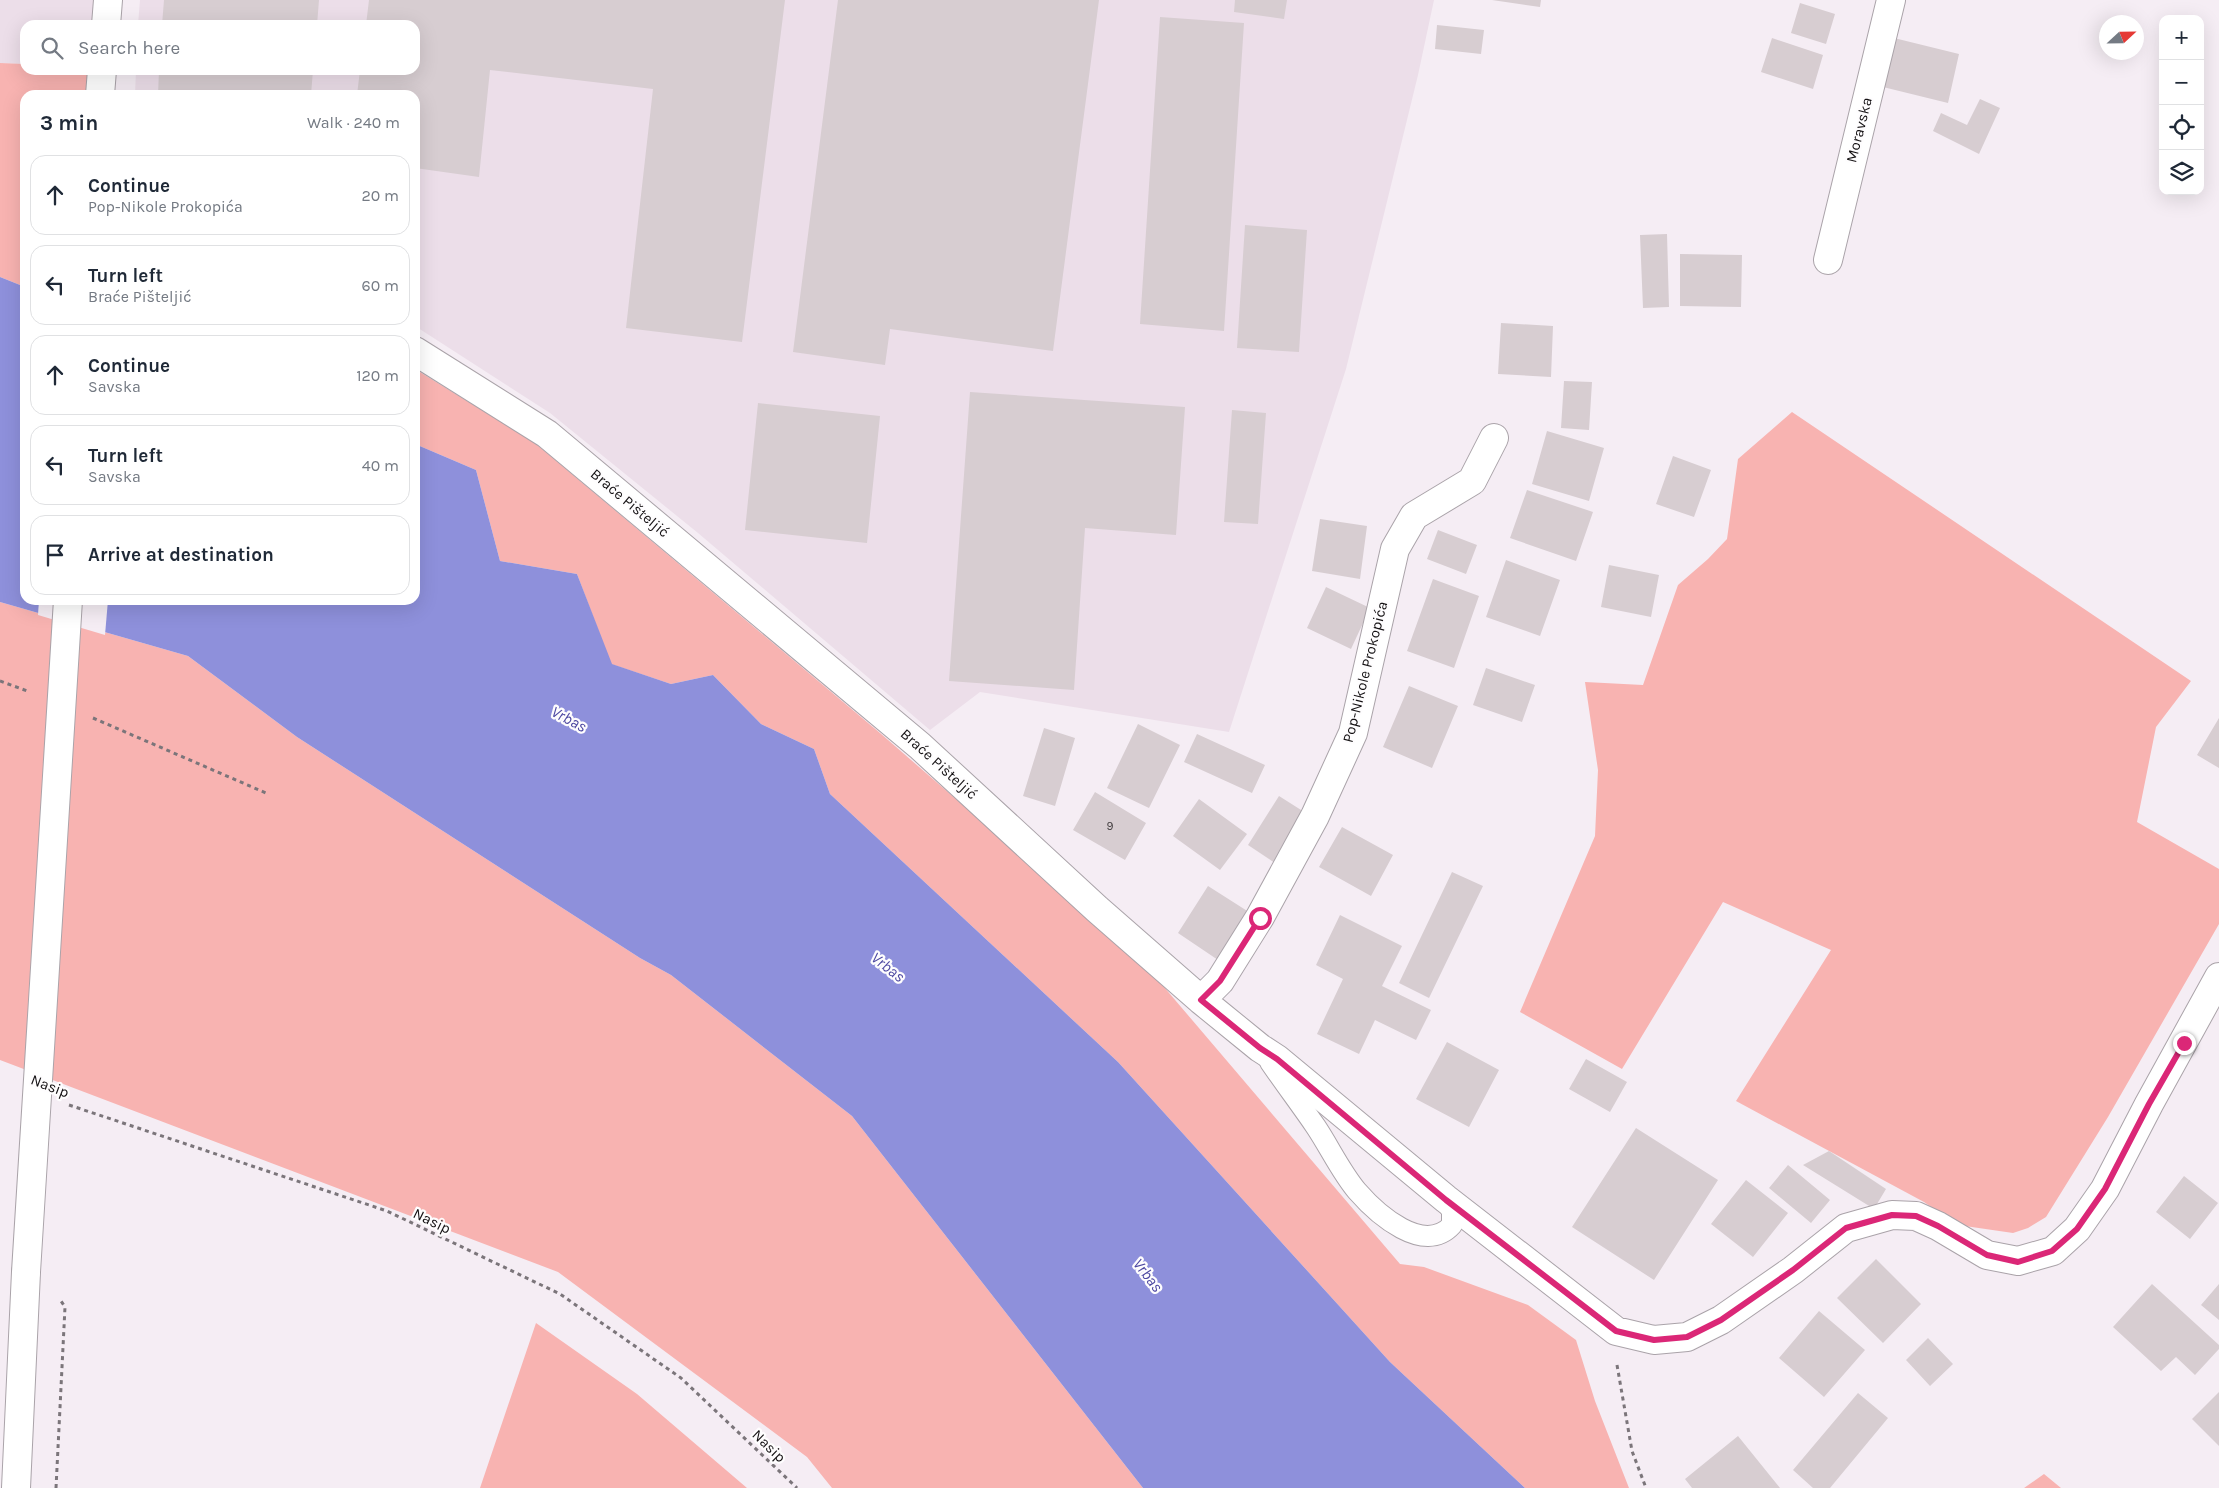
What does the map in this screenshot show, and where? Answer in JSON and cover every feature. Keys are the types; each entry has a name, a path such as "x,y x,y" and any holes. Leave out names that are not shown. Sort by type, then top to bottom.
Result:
{"street":[{"path":"106,20 108,0"},
{"name":"Moravska","path":"1828,260 1891,0"},
{"path":"100,90 102,75"},
{"name":"Braće Pišteljić","path":"420,354 547,434 920,746 1097,909 1201,1000 1260,1048 1277,1059 1446,1200 1616,1331"},
{"name":"Pop-Nikole Prokopića","path":"1201,1000 1220,981 1260,918 1315,816 1353,734 1396,549 1414,516 1472,481 1494,438"},
{"path":"16,1488 26,1272 68,605"},
{"path":"1616,1331 1654,1340 1687,1337 1729,1315 1793,1270 1846,1228 1892,1215 1916,1216 1938,1226 1987,1255 2018,1262 2052,1251 2077,1229 2105,1189 2149,1104 2219,977"}],"lane":[{"path":"1260,1048 1317,1128 1356,1190 1387,1218 1408,1232 1435,1236 1445,1232 1452,1225 1452,1212 1446,1200"}],"path":[{"path":"0,681 35,694"},
{"path":"87,716 266,793"},
{"name":"Nasip","path":"64,1104 387,1211 560,1294 681,1378 797,1488"},
{"path":"56,1293 65,1307 56,1488"},
{"path":"1616,1331 1618,1372 1632,1451 1646,1488"}],"shaded area":[{"path":"0,0 94,0 92,20 20,20 20,64 0,63"},
{"path":"140,0 1434,0 1418,75 1346,369 1229,732 980,692 930,730 698,533 550,413 420,329 420,90 135,90 136,75 420,75 420,20 138,20"},
{"path":"0,63 20,64 20,75 89,75 87,90 20,90 20,285 0,277"},
{"path":"420,372 535,443 880,733 1141,960 1400,1264 1424,1267 1528,1305 1576,1340 1595,1401 1629,1488 1525,1488 1390,1362 1118,1062 830,794 814,749 761,724 713,675 671,684 611,664 577,574 500,561 476,470 420,446"},
{"path":"1792,412 2191,681 2156,727 2137,822 2219,869 2219,924 2108,1117 2046,1217 2028,1228 2013,1233 1958,1225 1924,1202 1736,1101 1831,950 1723,902 1622,1069 1520,1012 1595,836 1598,770 1585,682 1643,685 1678,585 1708,559 1727,539 1738,459"},
{"path":"0,602 188,656 297,737 640,958 671,975 852,1116 1143,1488 832,1488 807,1457 558,1272 0,1060"},
{"path":"536,1323 637,1394 747,1488 480,1488"},
{"path":"2044,1474 2061,1488 2024,1488"}],"water":[{"name":"Vrbas","path":"0,277 20,285 20,605 420,605 420,446 476,470 500,561 577,574 612,664 671,684 713,675 761,724 814,749 830,794 1118,1062 1390,1362 1525,1488 1143,1488 852,1116 671,975 640,958 297,737 188,656 0,602"}],"pier":[{"path":"39,605 108,605 105,635 38,615"}],"building":[{"path":"164,0 319,0 317,20 162,20"},
{"path":"369,0 785,0 742,342 626,328 653,89 490,70 479,177 420,169 420,90 358,90 359,75 420,75 420,20 367,20"},
{"path":"838,0 1099,0 1053,351 890,329 885,365 793,352"},
{"path":"1235,0 1287,0 1284,19 1234,12"},
{"path":"1492,0 1541,0 1540,7"},
{"path":"1800,3 1835,14 1826,44 1791,33"},
{"path":"1160,17 1244,23 1224,331 1140,324"},
{"path":"1437,25 1484,30 1481,54 1435,49"},
{"path":"1772,38 1823,55 1813,89 1761,72"},
{"path":"1894,38 1959,54 1948,103 1883,87"},
{"path":"159,75 313,75 311,90 158,90"},
{"path":"1980,99 2000,108 1979,154 1933,131 1941,113 1967,125"},
{"path":"1245,225 1307,230 1299,352 1237,348"},
{"path":"1667,234 1669,307 1643,308 1640,235"},
{"path":"1680,254 1742,255 1741,307 1680,306"},
{"path":"1501,323 1553,326 1551,377 1498,374"},
{"path":"1564,381 1592,382 1589,430 1561,428"},
{"path":"970,392 1185,407 1176,535 1085,528 1074,690 949,681"},
{"path":"758,403 880,416 867,543 745,530"},
{"path":"1232,410 1266,413 1258,524 1224,522"},
{"path":"1547,431 1604,448 1589,501 1532,484"},
{"path":"1673,456 1711,470 1694,517 1656,504"},
{"path":"1527,490 1593,512 1576,561 1510,538"},
{"path":"1320,519 1367,526 1360,579 1312,571"},
{"path":"1438,530 1477,545 1466,574 1427,559"},
{"path":"1506,560 1560,580 1540,636 1486,617"},
{"path":"1609,565 1659,575 1651,617 1601,607"},
{"path":"1433,579 1479,596 1454,668 1407,651"},
{"path":"1326,587 1370,608 1351,649 1307,628"},
{"path":"1486,668 1535,685 1522,722 1473,705"},
{"path":"1409,686 1458,706 1432,768 1383,747"},
{"path":"2219,718 2219,768 2197,755"},
{"path":"1138,724 1180,745 1149,808 1107,788"},
{"path":"1044,728 1075,738 1055,806 1023,796"},
{"path":"1197,734 1265,765 1252,793 1184,762"},
{"path":"1095,792 1146,823 1125,860 1073,830"},
{"path":"1279,796 1309,815 1278,865 1248,845"},
{"path":"1199,799 1247,834 1220,870 1173,836"},
{"path":"1342,827 1393,855 1371,896 1319,867"},
{"path":"1452,872 1483,886 1429,998 1399,983"},
{"path":"1208,886 1252,914 1221,962 1178,933"},
{"path":"1340,915 1402,946 1382,986 1431,1010 1416,1040 1375,1020 1359,1054 1317,1034 1343,979 1316,965"},
{"path":"1447,1042 1499,1070 1469,1127 1416,1099"},
{"path":"1586,1059 1627,1082 1610,1112 1569,1089"},
{"path":"1636,1128 1718,1180 1654,1280 1572,1227"},
{"path":"1829,1151 1886,1189 1874,1209 1803,1165"},
{"path":"1788,1165 1830,1200 1811,1223 1769,1188"},
{"path":"2184,1176 2218,1203 2190,1239 2156,1212"},
{"path":"1746,1180 1788,1213 1753,1257 1711,1224"},
{"path":"1876,1259 1921,1304 1883,1343 1837,1298"},
{"path":"2152,1284 2219,1345 2219,1349 2195,1375 2176,1357 2161,1371 2113,1327"},
{"path":"2219,1284 2219,1320 2201,1305"},
{"path":"1819,1311 1865,1350 1824,1397 1779,1358"},
{"path":"1928,1338 1953,1364 1930,1386 1906,1360"},
{"path":"2219,1392 2219,1446 2192,1419"},
{"path":"1858,1393 1888,1418 1830,1488 1813,1488 1793,1470"},
{"path":"1738,1436 1780,1488 1692,1488 1685,1479"}],"route":[{"path":"1260,918 1220,981 1201,1000 1260,1048 1277,1059 1446,1200 1616,1331 1654,1340 1687,1337 1721,1320 1793,1270 1846,1228 1892,1215 1916,1216 1938,1226 1987,1255 2018,1262 2052,1251 2077,1229 2105,1189 2149,1104 2184,1043"}]}
